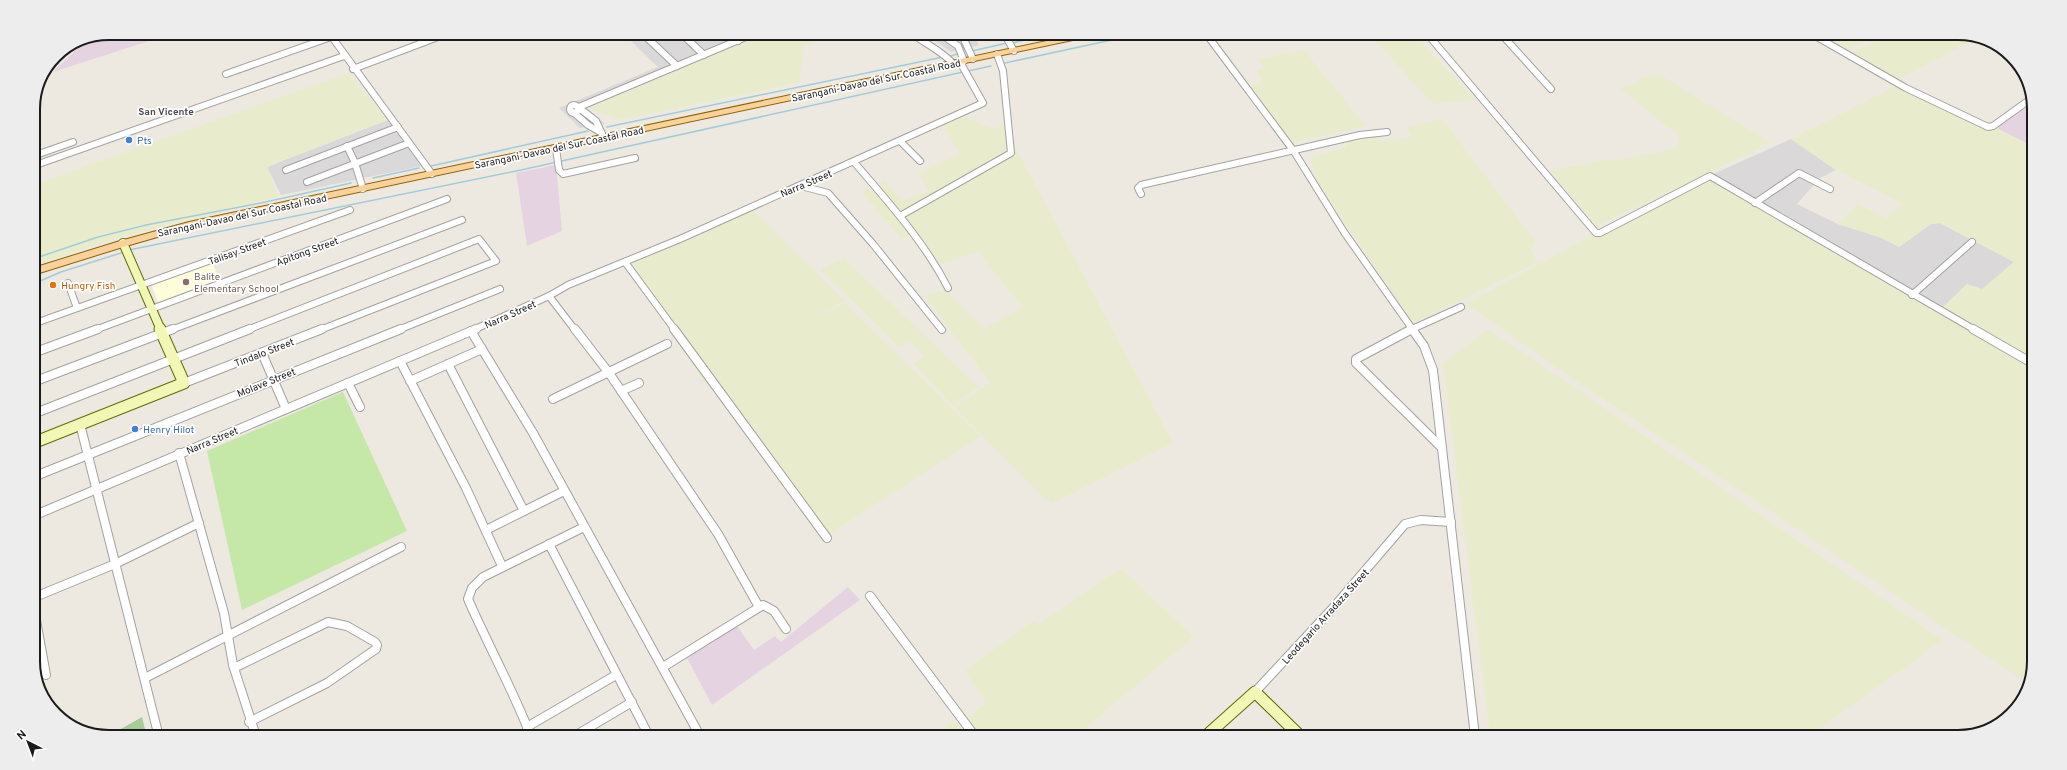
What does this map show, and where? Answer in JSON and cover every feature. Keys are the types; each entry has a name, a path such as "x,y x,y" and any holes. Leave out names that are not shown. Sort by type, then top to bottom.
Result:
{"main road":[{"name":"Sarangani-Davao del Sur Coastal Road","path":"40,270 126,249 189,225 556,148 602,135 1064,40"}],"street":[{"path":"226,74 317,40"},
{"path":"333,40 353,69 432,174"},
{"path":"353,69 431,40"},
{"path":"650,40 677,66"},
{"path":"688,40 704,55"},
{"path":"921,40 936,51 963,62"},
{"path":"949,40 958,46 963,62"},
{"path":"963,62 967,45 964,40"},
{"path":"1008,40 1014,51"},
{"path":"1211,40 1293,150 1344,232 1424,346 1432,370 1474,730"},
{"path":"1432,40 1596,233 1600,233 1709,176 2027,360"},
{"path":"1507,40 1551,89"},
{"path":"1821,40 1898,84 1988,127 1993,126 2027,102"},
{"path":"602,135 569,112 738,41"},
{"path":"958,46 967,45"},
{"path":"900,216 966,180 1011,153 1003,71 997,54"},
{"path":"40,164 344,56"},
{"name":"Narra Street","path":"40,513 179,453 471,331 549,296 563,287 625,262 801,186 901,142 983,103 963,62"},
{"path":"579,108 596,121 602,135"},
{"path":"286,170 398,127"},
{"path":"1141,194 1138,188 1141,185 1360,135 1387,132"},
{"path":"40,154 73,142"},
{"path":"901,142 920,161"},
{"path":"306,182 409,143"},
{"path":"347,146 355,163 362,189"},
{"path":"556,148 557,162 560,171 565,174 634,158"},
{"path":"854,162 900,216 937,267 948,288"},
{"path":"1755,203 1799,173 1830,189"},
{"path":"801,186 810,190 822,189 828,193 873,244 942,330"},
{"name":"Apitong Street","path":"40,350 447,199"},
{"name":"Talisay Street","path":"40,321 350,210"},
{"path":"40,379 462,220"},
{"name":"Tindalo Street","path":"40,440 496,261 479,239 174,359"},
{"path":"1912,294 1972,242"},
{"path":"126,249 184,383"},
{"path":"625,262 827,538"},
{"path":"68,283 77,308"},
{"name":"Molave Street","path":"40,474 500,289"},
{"path":"549,296 609,373 718,534 759,607"},
{"path":"1442,448 1356,362 1358,357 1412,329 1461,307"},
{"path":"471,331 534,432 564,491 599,550 697,730"},
{"path":"553,399 666,344"},
{"path":"410,381 482,350"},
{"path":"262,353 286,409"},
{"path":"40,411 174,359"},
{"path":"400,361 466,488 502,566"},
{"path":"448,364 524,511"},
{"path":"348,383 360,407"},
{"path":"621,391 639,383"},
{"path":"80,424 157,730"},
{"path":"179,453 224,613 226,637 234,668 249,722 253,730"},
{"path":"486,530 564,491"},
{"name":"Leodegario Arradaza Street","path":"1212,730 1255,692 1333,608 1405,524 1414,520 1451,522"},
{"path":"40,595 115,564 199,523"},
{"path":"584,527 502,566 476,582 468,599 487,643 510,686 528,730 616,675"},
{"path":"549,544 645,730"},
{"path":"145,678 401,547"},
{"path":"870,596 970,730"},
{"path":"663,667 759,607 768,606 774,611 786,629"},
{"path":"234,668 328,622 336,622 347,627 375,642 377,645 376,649 327,683 249,722"},
{"path":"40,642 46,675"},
{"path":"1255,692 1294,730"},
{"path":"585,730 632,702"}],"shaded area":[{"path":"109,40 152,40 53,72 77,48 83,45 96,41"},
{"path":"630,40 744,40 586,107 605,124 580,128 559,108 658,67"},
{"path":"749,40 811,40 814,42 805,45 799,83 619,120 587,108"},
{"path":"934,40 976,40 979,45 951,52"},
{"path":"1375,40 1420,40 1475,100 1433,104"},
{"path":"1824,40 1868,40 1844,51"},
{"path":"1879,40 1958,40 1971,42 1898,79 1849,54"},
{"path":"1304,50 1366,126 1292,143 1251,86 1262,81 1257,71 1263,68 1258,59"},
{"path":"348,73 388,120 267,166 278,197 111,240 40,264 40,183"},
{"path":"1659,74 1771,143 1597,226 1550,171 1608,159 1615,160 1671,150 1678,144 1680,137 1620,88 1638,83 1635,80"},
{"path":"1898,85 1989,130 1984,136 1994,127 2027,144 2027,661 2024,681 1579,383 1466,304 1596,233 1709,176 1941,309 1967,284 1982,289 2014,262 1940,223 1931,224 1899,247 1882,238 1838,224 1857,204 1887,218 1901,203 1836,170 1791,139"},
{"path":"2027,107 2027,144 1994,127"},
{"path":"965,117 993,129 1003,124 1173,443 1051,504 954,407 990,382 925,297 944,289 984,329 1022,307 978,252 933,267 910,237 900,238 862,192 884,181 902,201 929,191 918,174 960,153 942,125"},
{"path":"1442,119 1536,242 1531,249 1537,263 1413,323 1317,181 1310,157 1347,147 1346,142 1376,137 1383,141 1412,137 1407,127"},
{"path":"388,120 422,166 281,195 267,167"},
{"path":"1791,139 1836,170 1820,178 1797,204 1838,224 1882,238 1899,247 1931,224 1940,223 2014,262 1982,290 1967,284 1941,309 1709,176"},
{"path":"556,165 562,231 527,246 516,173"},
{"path":"753,210 845,301 810,320 845,303 981,436 830,534 708,383 742,364 705,383 625,264 702,233"},
{"path":"844,258 978,387 953,406 914,364 924,356 911,342 899,347 820,269"},
{"name":"Balite Elementary School","path":"212,263 220,280 159,304 151,284"},
{"path":"1487,329 1943,640 1818,730 1489,730 1443,364"},
{"path":"1121,568 1194,637 1083,730 975,730 967,719 986,703 965,671 1033,621 1039,624"},
{"path":"848,587 860,600 712,705 686,656 736,625 754,650 775,636 781,642"},
{"path":"954,720 961,730 942,730"}],"green space":[{"path":"343,392 407,531 242,610 207,451"},
{"path":"142,717 145,730 119,730"}],"waterway":[{"path":"1012,43 1025,40"},
{"path":"1005,63 1112,40"},
{"path":"972,51 1007,43"},
{"path":"951,56 957,54"},
{"path":"607,127 943,57"},
{"path":"968,71 991,66"},
{"path":"129,250 521,170 963,72"},
{"path":"431,166 588,131"},
{"path":"373,178 419,168"},
{"path":"40,257 98,237 146,225 261,203 351,183"},
{"path":"40,281 61,272 124,252"}],"place":[{"name":"Pts","path":"129,140"},
{"name":"Balite Elementary School","path":"186,282"},
{"name":"Hungry Fish","path":"53,285"},
{"name":"Henry Hilot","path":"135,429"}],"district":[{"name":"San Vicente","path":"166,111"}]}
